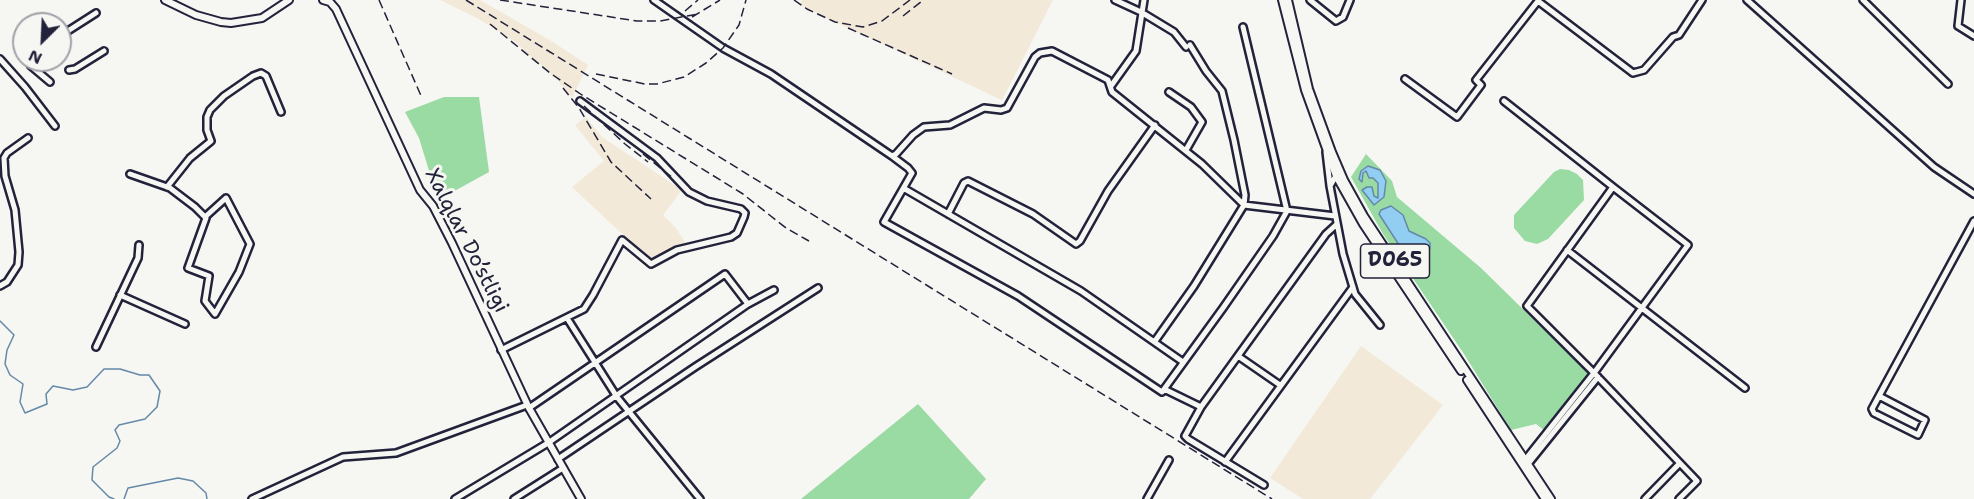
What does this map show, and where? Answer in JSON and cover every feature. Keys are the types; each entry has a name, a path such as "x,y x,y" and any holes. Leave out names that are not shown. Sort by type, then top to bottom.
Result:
{"main road":[{"path":"165,0 196,15 231,23 262,18 289,0"},
{"name":"Xalqlar Do’stligi","path":"323,0 335,7 420,190 433,206 452,243 528,407 581,499"},
{"name":"D065","path":"1282,0 1305,90 1325,150 1364,216 1551,499"},
{"name":"D065","path":"1288,0 1309,89 1338,173 1363,224 1545,499"}],"street":[{"path":"654,0 723,48 771,74 912,172 884,222 1018,296 1162,392 1273,236 1287,211 1243,27"},
{"path":"1115,0 1141,12 1174,32 1188,46 1222,91 1245,195 1244,205 1194,286 1155,341"},
{"path":"1111,86 1136,51 1144,0"},
{"path":"1310,0 1335,21 1343,17 1350,0"},
{"path":"1405,79 1457,117 1481,85 1476,80 1538,1 1633,73 1644,70 1673,37 1679,35 1702,0"},
{"path":"1747,0 1934,167 1974,194"},
{"path":"1863,0 1948,84"},
{"path":"1961,0 1958,26 1974,36"},
{"path":"72,28 96,13"},
{"path":"72,70 104,51"},
{"path":"892,156 924,127 950,125 984,108 1001,110 1007,108 1035,57 1046,51 1052,51 1107,80 1112,92 1186,150 1244,205 1335,216"},
{"path":"0,59 55,126"},
{"path":"38,72 50,82"},
{"path":"167,187 190,158 211,141 207,130 207,117 210,110 224,96 253,76 261,73 266,76 281,112"},
{"path":"1169,92 1191,107 1202,122 1186,150"},
{"path":"501,350 584,309 622,240 651,264 677,250 721,240 737,233 745,213 741,209 707,201 690,192 657,158 580,101"},
{"path":"1504,101 1688,245 1596,375 1526,462"},
{"path":"948,214 964,183 968,181 1033,214 1076,244 1080,241 1108,191 1155,125"},
{"path":"0,286 7,282 18,265 19,252 15,210 5,176 4,158 7,153 28,138"},
{"path":"1325,150 1335,216 1355,294 1380,325"},
{"path":"1329,186 1338,173"},
{"path":"130,174 167,187 205,216"},
{"path":"1613,187 1527,306 1697,481 1679,499"},
{"path":"904,189 1081,291 1184,362"},
{"path":"226,198 250,244 239,272 214,314 205,301 209,276 188,268 205,216 226,198"},
{"path":"1879,396 1925,420 1918,435 1874,413 1872,409 1879,396 1974,220"},
{"path":"1264,485 1188,440 1185,436 1201,407 1326,234 1337,224"},
{"path":"96,347 138,258 139,245"},
{"path":"1567,250 1744,388"},
{"path":"252,499 343,457 396,453 528,407 596,364 725,274 748,304"},
{"path":"1225,462 1353,287"},
{"path":"558,459 818,288"},
{"path":"455,499 548,443 748,304 774,290"},
{"path":"120,296 186,324"},
{"path":"567,318 617,396 700,499"},
{"path":"1238,356 1280,385"},
{"path":"1164,389 1201,407"},
{"path":"1147,499 1169,460"},
{"path":"1645,499 1679,464"},
{"path":"514,499 564,468"},
{"path":"268,491 268,499"}],"shaded area":[{"path":"440,0 480,0 588,65 572,98 556,79 514,41 477,18"},
{"path":"802,0 1053,0 1002,100 807,9 800,5"},
{"path":"586,117 602,137 682,190 663,215 676,228 686,244 659,254 652,262 572,187 604,161 575,125"},
{"path":"1361,346 1443,405 1370,499 1303,499 1270,478"}],"green space":[{"path":"444,97 479,97 489,172 438,200 419,138 405,112"},
{"path":"1366,154 1392,181 1397,197 1481,268 1588,373 1545,431 1536,424 1511,430 1464,354 1383,234 1351,177"},
{"path":"1560,169 1569,170 1583,180 1584,200 1548,239 1537,244 1525,241 1514,228 1514,215 1554,172"},
{"path":"918,404 986,479 969,499 801,499"}],"water":[{"path":"1368,166 1380,170 1386,181 1384,197 1374,205 1362,190 1372,187 1374,196 1378,198 1378,183 1373,178 1369,178 1366,171 1363,173 1362,182 1359,179 1361,171"},
{"path":"1391,206 1403,215 1409,231 1430,243 1426,255 1416,265 1401,248 1379,214 1381,210"}],"waterway":[{"path":"0,321 14,335 7,350 5,364 10,375 23,384 20,402 25,413 47,404 46,394 53,386 73,390 87,387 104,369 120,369 140,375 149,375 160,391 157,407 145,419 119,425 115,430 120,441 117,448 93,467 92,480 114,499"},
{"path":"124,499 128,488 178,478 193,481 206,493 207,499"}],"railway":[{"path":"379,0 422,98"},
{"path":"466,0 1272,499"},
{"path":"500,0 637,21 660,21 698,14"},
{"path":"685,11 698,0"},
{"path":"692,17 720,0"},
{"path":"596,74 645,84 657,84 684,77 706,63 723,48 739,25 746,0"},
{"path":"794,0 835,22 863,27 882,21 910,0"},
{"path":"903,16 922,1"},
{"path":"490,24 550,73 582,95 743,194 786,228 809,241"},
{"path":"848,28 952,74"},
{"path":"563,88 579,108 611,162 651,199"},
{"path":"584,106 648,162"},
{"path":"643,154 673,178"}]}
